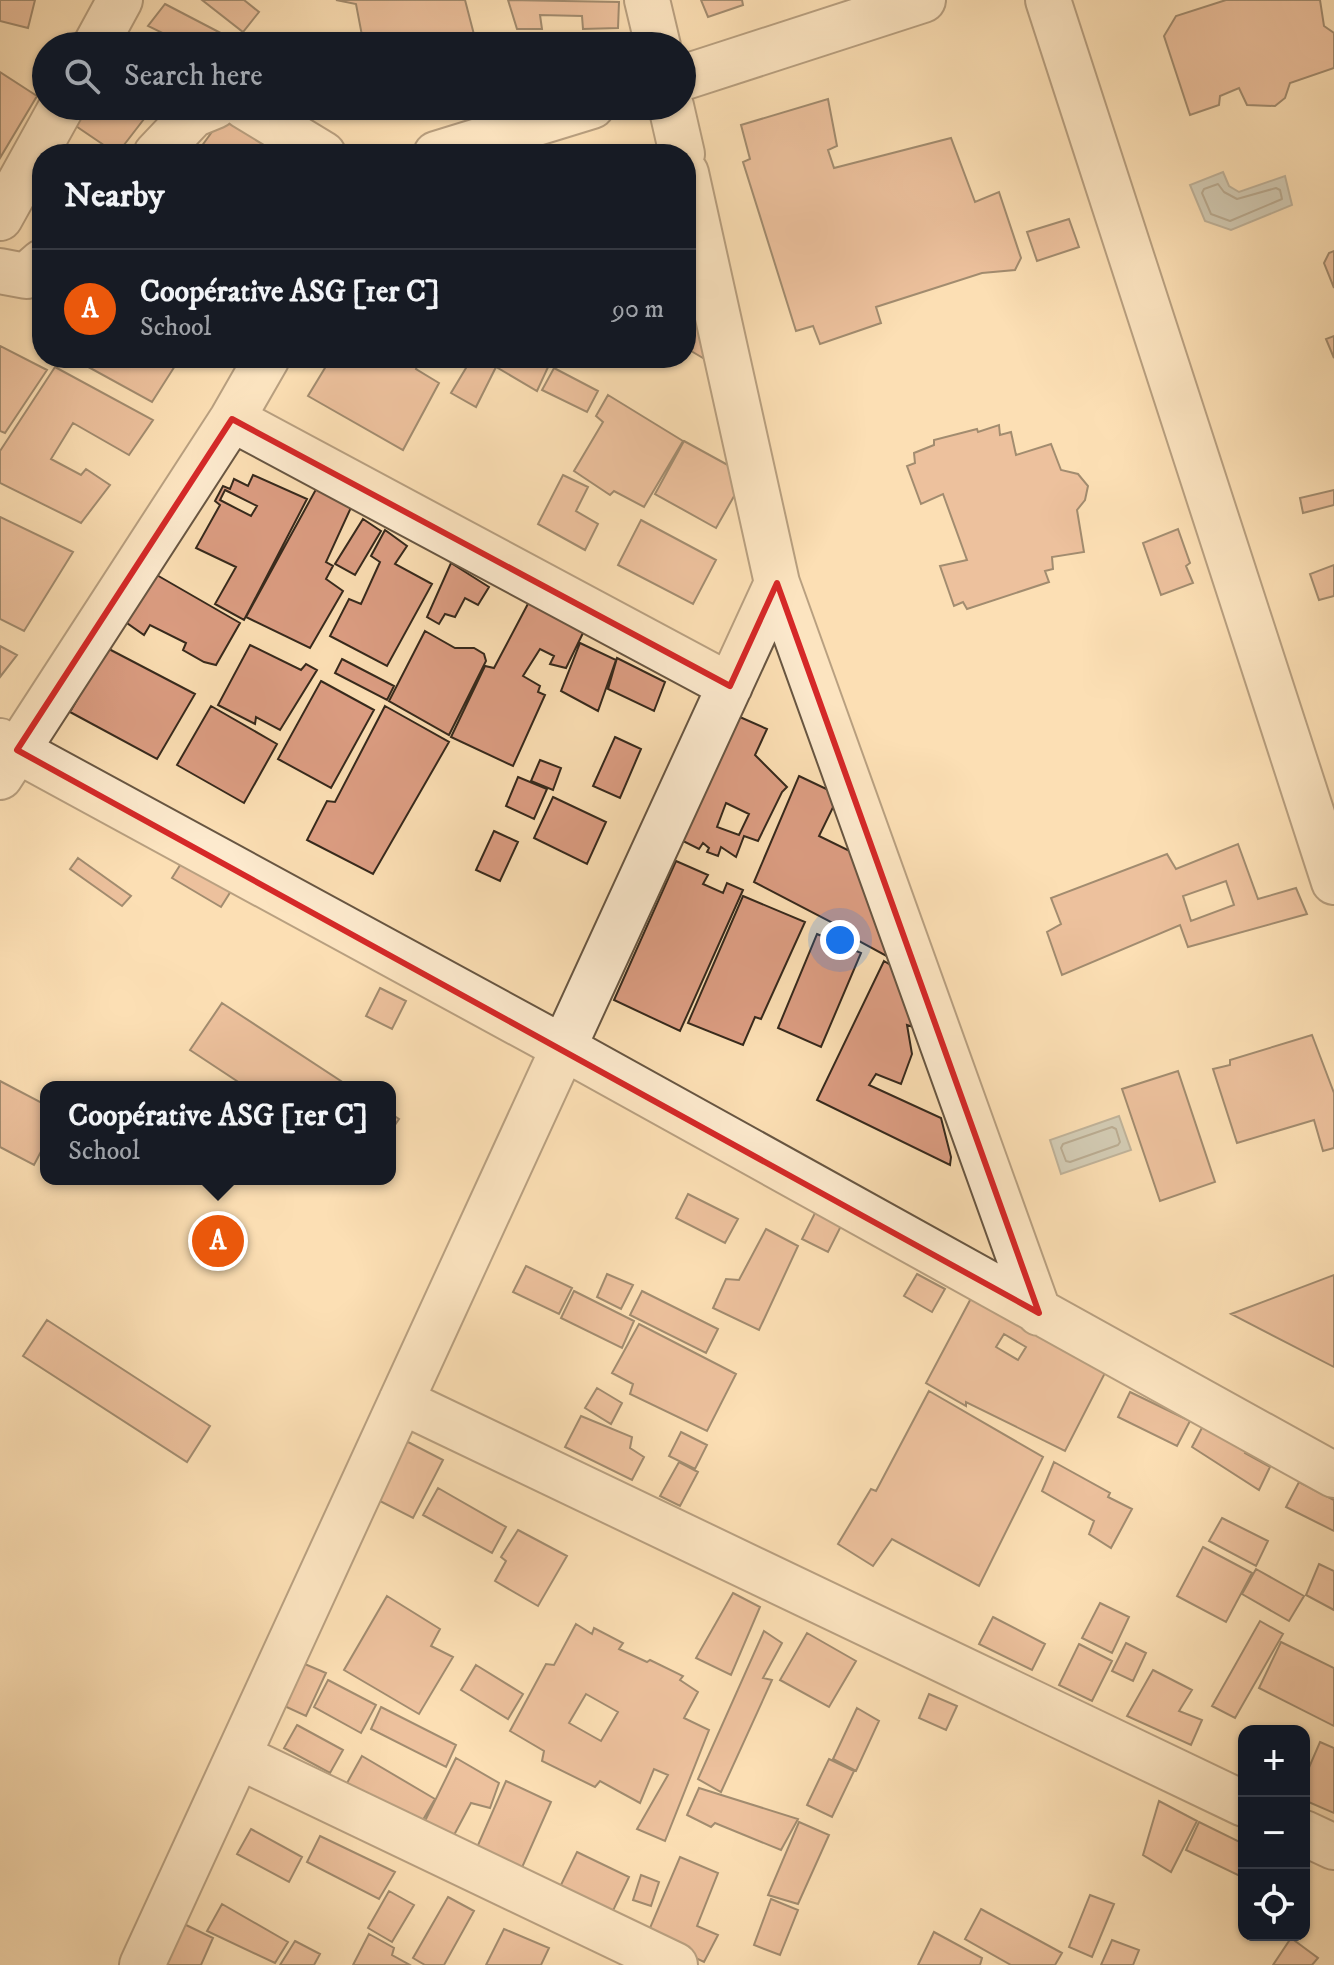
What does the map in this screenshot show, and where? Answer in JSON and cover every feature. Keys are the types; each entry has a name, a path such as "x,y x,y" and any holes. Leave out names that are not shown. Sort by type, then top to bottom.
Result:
{"street":[{"path":"103,32 120,0"},
{"path":"647,0 655,32"},
{"path":"696,73 923,0"},
{"path":"1048,0 1334,882"},
{"path":"41,144 54,120"},
{"path":"165,144 188,120"},
{"path":"267,120 307,144"},
{"path":"468,144 546,120"},
{"path":"674,120 680,144"},
{"path":"0,218 32,160"},
{"path":"696,218 777,583 1039,1313"},
{"path":"0,271 26,276 32,271"},
{"path":"261,368 232,419 6,756 564,1048 1334,1475"},
{"path":"232,419 730,686"},
{"path":"142,1965 777,583"},
{"path":"401,1401 1238,1801"},
{"path":"238,1756 675,1965"},
{"path":"1310,1836 1334,1847"}],"highlighted area":[{"path":"232,419 730,686 777,583 1039,1313 17,750"}],"water":[{"path":"1223,172 1229,186 1239,192 1285,176 1292,205 1231,230 1205,221 1190,185"},
{"path":"1119,1116 1131,1150 1061,1174 1050,1140"}],"building":[{"path":"0,0 35,0 28,28 0,21"},
{"path":"202,0 244,0 259,12 243,32"},
{"path":"336,0 465,0 473,32 361,32 356,4"},
{"path":"508,0 619,2 618,28 583,29 582,16 540,15 542,29 517,29"},
{"path":"701,0 742,0 743,5 708,17"},
{"path":"1226,0 1320,0 1324,26 1334,33 1334,68 1290,83 1285,98 1275,106 1247,105 1239,88 1220,96 1219,105 1190,115 1164,36 1176,16"},
{"path":"165,4 219,32 160,32 148,26"},
{"path":"0,72 32,93 32,104 0,158"},
{"path":"828,99 837,146 828,150 834,168 951,138 975,202 999,192 1021,258 1015,270 982,273 876,307 881,323 820,344 813,326 796,331 743,162 750,159 741,125"},
{"path":"143,120 125,144 102,144 70,122"},
{"path":"221,120 225,120 265,144 203,144"},
{"path":"1069,219 1079,247 1037,261 1027,232"},
{"path":"1334,251 1334,288 1324,263 1329,253"},
{"path":"696,328 714,338 720,368 696,354"},
{"path":"1334,336 1334,358 1326,339"},
{"path":"0,346 32,362 32,368 47,370 5,433 0,431"},
{"path":"54,368 153,420 129,455 73,423 51,459 81,475 86,469 110,485 81,523 0,483 0,451"},
{"path":"90,368 174,368 152,402"},
{"path":"325,368 416,368 439,383 403,450 308,396"},
{"path":"466,368 496,368 476,407 451,393"},
{"path":"498,368 548,368 537,391"},
{"path":"554,368 598,391 587,412 542,390"},
{"path":"608,395 683,441 644,507 614,491 610,495 574,471 603,422 596,416"},
{"path":"999,425 1000,435 1011,432 1016,455 1051,444 1061,470 1078,474 1088,486 1085,500 1077,510 1084,552 1052,557 1053,569 1045,571 1049,582 967,609 963,602 954,606 940,566 967,560 943,494 921,504 907,466 915,463 914,453 934,445 934,440"},
{"path":"684,441 746,475 716,528 655,494"},
{"path":"253,475 307,499 244,620 215,604 236,567 196,548 220,505 215,501 223,486 230,489 234,479 248,486","holes":["225,490 257,506 251,516 220,500"]},
{"path":"563,475 588,487 576,511 598,524 585,550 538,524"},
{"path":"320,482 354,501 326,562 333,566 326,579 343,591 310,648 246,617"},
{"path":"1334,490 1334,505 1303,513 1300,498"},
{"path":"0,517 73,552 24,631 0,619"},
{"path":"363,519 381,531 355,575 335,564"},
{"path":"641,520 716,560 693,604 618,565"},
{"path":"1178,529 1190,563 1186,566 1193,583 1161,595 1143,543"},
{"path":"385,530 407,546 395,564 432,584 387,666 330,636 349,599 361,604 380,562 371,556"},
{"path":"451,563 489,587 478,605 465,598 455,617 445,614 439,624 427,617"},
{"path":"1334,565 1334,596 1319,600 1310,574"},
{"path":"155,574 240,623 216,665 183,650 186,643 150,625 144,635 117,616"},
{"path":"530,600 583,633 566,668 550,664 554,656 540,649 523,676 540,686 538,692 545,695 513,766 451,737 485,666 494,668"},
{"path":"425,631 455,648 474,648 484,654 486,661 449,735 389,701"},
{"path":"580,643 616,660 598,711 561,691"},
{"path":"250,645 301,670 306,664 317,670 280,730 256,717 255,724 218,705"},
{"path":"0,646 17,655 0,677"},
{"path":"107,648 195,694 157,759 70,712"},
{"path":"617,658 665,682 654,711 608,689"},
{"path":"342,659 394,686 387,700 335,673"},
{"path":"321,681 374,710 331,788 278,759"},
{"path":"211,706 277,744 244,803 177,765"},
{"path":"385,706 449,742 373,874 307,840 327,801 335,802"},
{"path":"733,714 767,729 755,755 787,787 758,841 744,836 736,857 721,847 718,856 707,852 709,848 703,843 699,849 677,838","holes":["726,803 749,814 739,835 717,827"]},
{"path":"615,737 641,749 620,798 593,786"},
{"path":"540,760 561,768 553,790 531,781"},
{"path":"799,776 839,795 819,836 864,858 892,959 833,927 833,923 754,882"},
{"path":"518,777 547,789 534,819 506,806"},
{"path":"553,797 606,822 587,864 534,838"},
{"path":"494,831 518,842 500,881 476,870"},
{"path":"1238,844 1258,899 1296,888 1307,914 1188,947 1180,925 1062,975 1047,932 1061,924 1051,898 1167,854 1176,869","holes":["1226,881 1234,905 1191,921 1183,896"]},
{"path":"78,858 131,896 122,906 70,869"},
{"path":"676,861 708,875 703,884 723,893 727,883 743,890 680,1031 614,1000"},
{"path":"182,862 231,891 221,907 172,878"},
{"path":"743,896 805,922 761,1019 755,1017 743,1045 688,1023"},
{"path":"817,934 861,953 821,1047 778,1028"},
{"path":"884,961 897,969 916,1028 907,1025 912,1054 901,1084 876,1074 869,1085 941,1118 951,1157 950,1165 817,1100"},
{"path":"380,988 406,1001 392,1029 366,1016"},
{"path":"222,1003 341,1081 237,1081 190,1050"},
{"path":"1312,1035 1334,1093 1334,1148 1323,1151 1314,1120 1237,1143 1213,1069 1230,1065 1230,1060"},
{"path":"1178,1071 1215,1182 1160,1201 1122,1089"},
{"path":"0,1081 40,1102 40,1154 34,1165 0,1147"},
{"path":"688,1194 738,1219 725,1243 676,1218"},
{"path":"816,1211 842,1224 828,1252 802,1239"},
{"path":"766,1229 798,1246 759,1330 713,1308 726,1279 739,1280"},
{"path":"526,1266 572,1288 559,1314 513,1292"},
{"path":"607,1274 633,1285 621,1309 597,1297"},
{"path":"917,1274 945,1289 932,1312 904,1296"},
{"path":"1334,1275 1334,1367 1231,1314"},
{"path":"976,1289 1014,1311 1010,1321 1106,1371 1065,1451 966,1402 966,1406 926,1383","holes":["1004,1334 1026,1347 1018,1360 996,1347"]},
{"path":"574,1291 634,1321 622,1348 561,1318"},
{"path":"642,1291 718,1329 706,1353 630,1315"},
{"path":"47,1320 210,1426 187,1462 23,1356"},
{"path":"639,1324 736,1374 707,1431 630,1394 633,1384 612,1373"},
{"path":"597,1388 622,1403 611,1424 585,1408"},
{"path":"929,1391 1043,1457 979,1586 892,1539 873,1566 838,1544 871,1489 876,1491"},
{"path":"1130,1392 1190,1421 1177,1446 1118,1417"},
{"path":"581,1416 632,1437 630,1448 644,1457 632,1480 565,1447"},
{"path":"1205,1422 1247,1448 1245,1453 1270,1467 1259,1490 1192,1447"},
{"path":"681,1432 707,1445 695,1469 669,1456"},
{"path":"406,1441 443,1460 413,1518 376,1499"},
{"path":"679,1462 698,1472 680,1506 660,1496"},
{"path":"1054,1462 1132,1509 1111,1548 1089,1534 1094,1521 1042,1491"},
{"path":"1299,1482 1334,1500 1334,1531 1286,1507"},
{"path":"438,1488 506,1527 492,1553 423,1515"},
{"path":"1222,1518 1268,1541 1256,1566 1209,1541"},
{"path":"518,1530 567,1556 538,1606 495,1581 506,1561 501,1557"},
{"path":"1203,1547 1252,1573 1226,1622 1177,1596"},
{"path":"1319,1564 1334,1571 1334,1610 1306,1595"},
{"path":"1256,1569 1304,1596 1289,1621 1242,1594"},
{"path":"733,1593 760,1607 731,1675 696,1658"},
{"path":"387,1596 440,1629 431,1646 453,1657 419,1714 344,1670"},
{"path":"1100,1603 1129,1617 1112,1653 1082,1638"},
{"path":"993,1617 1045,1644 1032,1670 979,1644"},
{"path":"1260,1621 1283,1634 1235,1718 1212,1706"},
{"path":"576,1624 592,1634 594,1628 623,1643 619,1649 683,1676 680,1680 698,1692 684,1718 709,1730 665,1841 637,1829 668,1775 654,1769 640,1803 600,1781 595,1787 542,1761 544,1751 510,1731 546,1664 554,1665","holes":["586,1694 618,1712 601,1741 569,1723"]},
{"path":"764,1631 782,1643 763,1678 772,1680 721,1792 698,1779"},
{"path":"807,1633 856,1661 829,1707 780,1680"},
{"path":"1281,1642 1334,1668 1334,1726 1259,1688"},
{"path":"1126,1643 1146,1653 1133,1681 1112,1671"},
{"path":"1079,1644 1112,1661 1092,1701 1059,1685"},
{"path":"300,1662 326,1673 306,1716 280,1704"},
{"path":"476,1665 523,1694 508,1719 461,1690"},
{"path":"1153,1670 1192,1690 1179,1711 1202,1720 1191,1745 1127,1716"},
{"path":"328,1680 376,1705 361,1733 314,1707"},
{"path":"929,1694 957,1706 946,1730 919,1718"},
{"path":"381,1707 456,1745 446,1767 371,1729"},
{"path":"857,1708 879,1721 856,1771 833,1759"},
{"path":"297,1725 343,1750 330,1773 284,1748"},
{"path":"1320,1742 1334,1748 1334,1813 1310,1803 1310,1765"},
{"path":"362,1756 435,1799 420,1825 347,1783"},
{"path":"456,1758 499,1783 490,1808 471,1803 453,1837 423,1825"},
{"path":"829,1759 854,1771 832,1817 807,1805"},
{"path":"506,1781 551,1802 520,1872 475,1852"},
{"path":"699,1788 798,1819 781,1850 715,1823 711,1827 687,1815"},
{"path":"1159,1801 1197,1821 1171,1872 1143,1855"},
{"path":"799,1822 829,1835 798,1904 768,1895"},
{"path":"1199,1822 1238,1841 1238,1875 1186,1850"},
{"path":"251,1829 302,1857 289,1882 237,1854"},
{"path":"320,1836 395,1872 379,1899 307,1862"},
{"path":"577,1852 629,1877 610,1917 558,1891"},
{"path":"680,1857 718,1873 697,1926 718,1935 704,1962 647,1935"},
{"path":"641,1875 659,1882 651,1906 633,1900"},
{"path":"389,1891 414,1905 392,1942 368,1928"},
{"path":"1090,1895 1114,1904 1092,1957 1069,1947"},
{"path":"448,1897 474,1911 444,1965 425,1965 413,1958"},
{"path":"771,1899 798,1910 780,1955 754,1945"},
{"path":"222,1904 288,1942 275,1963 207,1931"},
{"path":"981,1909 1062,1953 1055,1965 1011,1965 965,1939"},
{"path":"184,1924 213,1938 201,1965 166,1965"},
{"path":"504,1929 549,1948 541,1965 486,1965"},
{"path":"934,1932 982,1958 980,1965 918,1965"},
{"path":"369,1934 394,1948 392,1955 410,1965 353,1965"},
{"path":"1112,1940 1139,1950 1133,1965 1101,1965"},
{"path":"295,1941 320,1954 314,1965 280,1965"},
{"path":"1289,1941 1295,1941 1318,1958 1312,1965 1273,1965"}],"place":[{"name":"Coopérative ASG [1er C]","path":"218,1241"}]}
